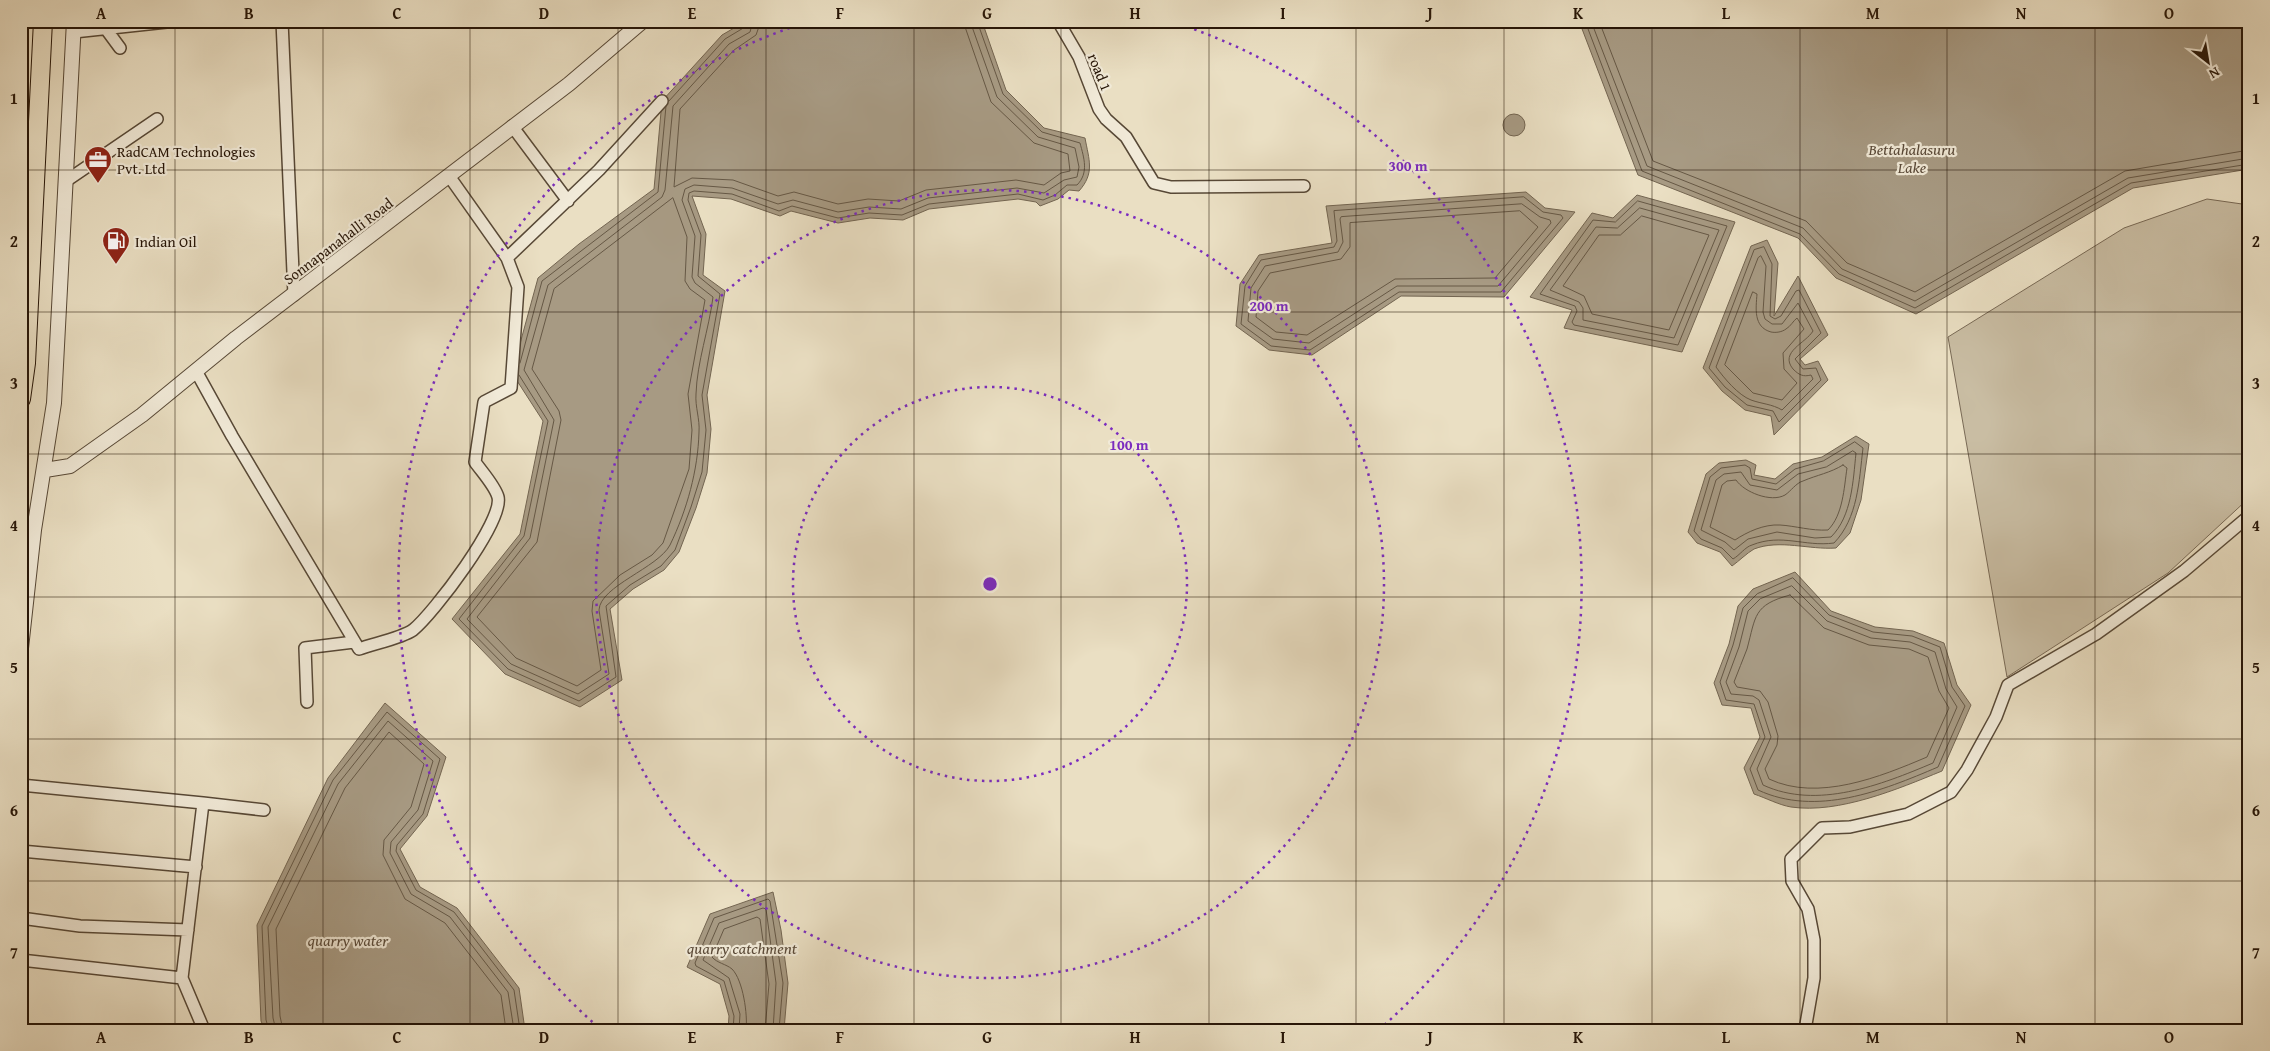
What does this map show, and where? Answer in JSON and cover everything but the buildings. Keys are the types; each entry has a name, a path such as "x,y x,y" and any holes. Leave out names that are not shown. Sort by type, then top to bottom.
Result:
{"highway":[{"path":"21,399 26,363 43,21"}],"street":[{"path":"21,648 34,530 45,470 54,403 74,27 106,29 176,21"},
{"path":"282,21 294,295"},
{"name":"Sonnapanahalli Road","path":"45,470 70,466 142,415 512,126 569,84 643,21"},
{"name":"road 1","path":"1058,21 1079,58 1099,109 1106,120 1126,137 1154,183 1171,187 1304,186"},
{"path":"106,29 120,48"},
{"path":"508,258 568,201 662,101"},
{"path":"66,181 157,120"},
{"path":"512,126 568,201"},
{"path":"196,371 232,436 359,649 412,631 446,593 477,550 498,509 498,497 475,462 484,402 511,388 518,287 508,258 449,176"},
{"path":"1805,1030 1814,978 1814,940 1808,909 1792,881 1792,859 1822,828 1850,827 1908,814 1951,792 1967,770 1996,717 2008,685 2096,634 2184,571 2249,516"},
{"path":"306,702 305,648 354,642"},
{"path":"21,785 264,810"},
{"path":"203,803 182,978 204,1030"},
{"path":"21,851 196,867"},
{"path":"21,918 80,926 188,930"},
{"path":"21,960 182,978"}],"shaded area":[{"path":"2207,199 2249,205 2249,498 2168,573 2007,677 1948,337 2124,228"}],"water":[{"path":"746,21 980,21 984,27 1006,90 1044,128 1085,138 1090,166 1089,172 1079,191 1069,190 1058,199 1040,206 1036,202 1018,199 929,209 903,220 870,218 838,223 791,211 780,216 731,199 692,196 706,234 703,275 725,291 707,395 711,429 707,473 679,552 664,570 633,589 610,609 622,680 580,707 505,674 452,619 520,534 543,421 512,373 538,278 579,244 654,189 662,101 722,35"},
{"name":"Bettahalasuru Lake","path":"1579,21 2249,21 2249,169 2133,188 1916,314 1836,278 1798,238 1638,175"},
{"path":"1514,114 1522,117 1525,125 1522,133 1514,136 1506,133 1503,125 1506,117"},
{"path":"1526,192 1545,208 1575,212 1504,297 1401,296 1312,355 1269,350 1236,326 1240,284 1259,255 1332,243 1326,206"},
{"path":"1637,195 1735,222 1682,352 1564,328 1572,310 1530,297 1592,213 1613,218"},
{"path":"1767,240 1778,263 1774,316 1798,276 1828,335 1800,359 1805,365 1818,361 1828,380 1774,435 1771,416 1745,410 1722,391 1703,368 1751,246"},
{"path":"1856,436 1869,444 1861,500 1850,533 1836,548 1784,545 1764,546 1754,549 1732,566 1720,552 1697,543 1688,532 1706,474 1719,463 1746,460 1756,465 1754,475 1775,479 1793,464 1822,457"},
{"path":"1795,572 1831,611 1875,627 1913,631 1944,643 1957,685 1971,705 1942,771 1888,792 1829,807 1791,807 1754,794 1744,768 1760,737 1751,708 1722,705 1714,683 1729,644 1738,606 1753,589"},
{"name":"quarry water","path":"385,703 446,757 427,816 400,849 420,887 457,908 519,988 525,1030 265,1030 261,1021 257,925 328,778"},
{"name":"quarry catchment","path":"773,892 781,930 788,983 784,1030 728,1030 729,1016 720,984 687,967 710,914"}],"place":[{"name":"RadCAM Technologies Pvt. Ltd","path":"98,184"},
{"name":"Indian Oil","path":"116,265"}]}
